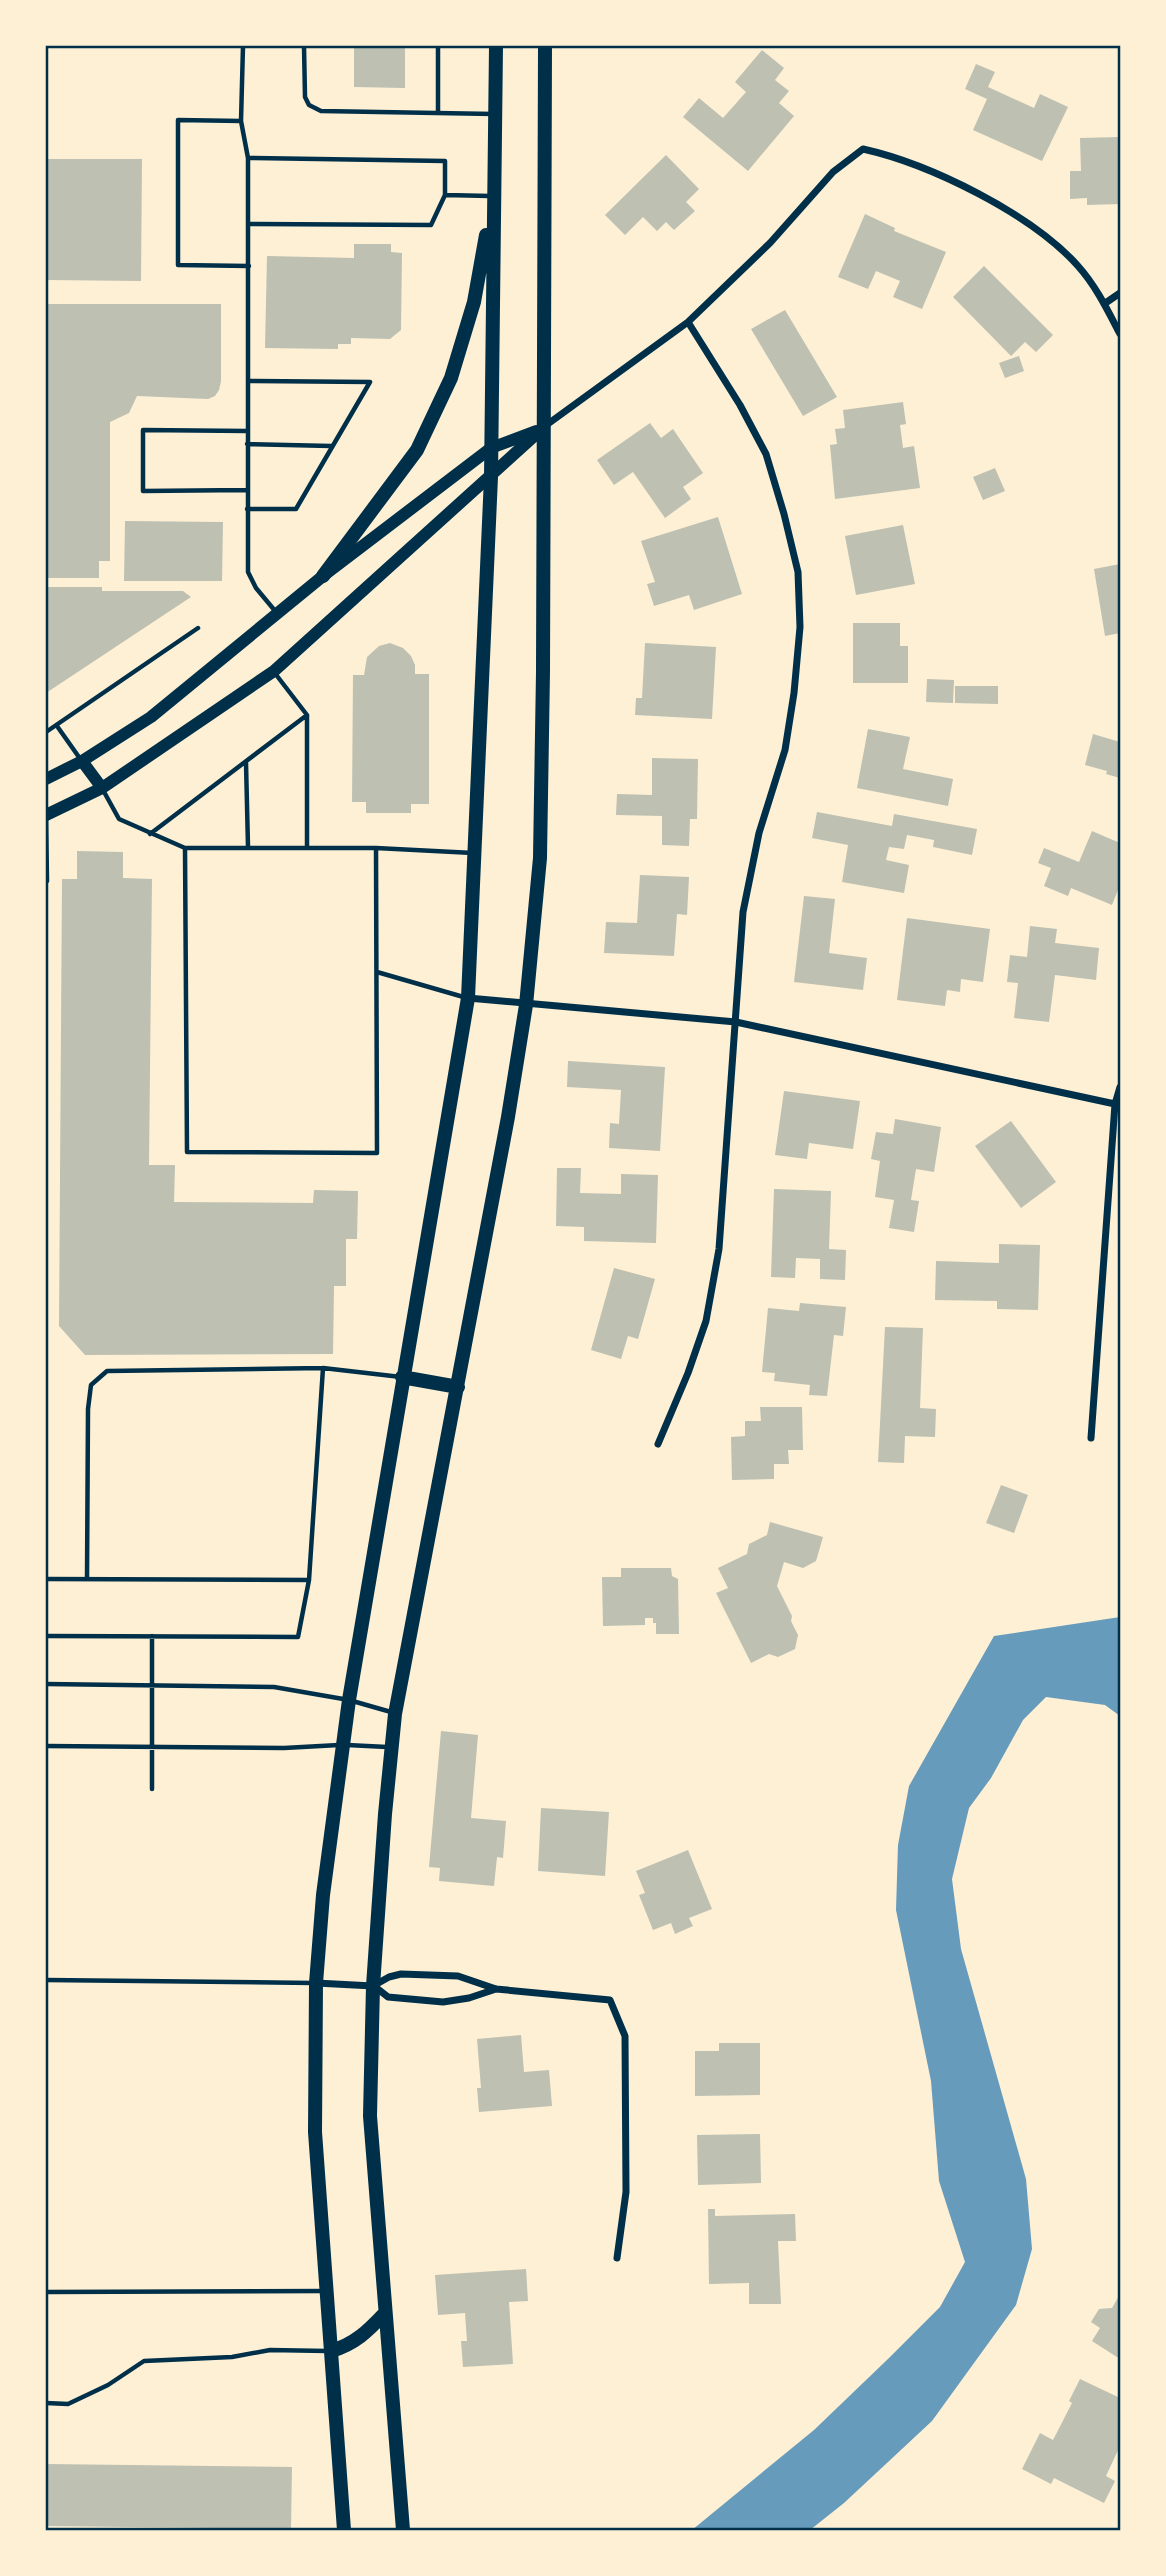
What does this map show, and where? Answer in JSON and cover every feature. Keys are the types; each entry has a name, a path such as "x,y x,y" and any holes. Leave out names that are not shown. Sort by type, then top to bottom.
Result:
{"main road":[{"path":"344,2530 315,2132 316,1983 320,1917 349,1700 468,998 491,477 496,46"},
{"path":"403,2530 370,2116 373,1986 384,1814 396,1714 526,1005 540,858 545,46"},
{"path":"324,576 418,450 451,378 474,302 493,196"},
{"path":"46,779 82,761 151,717 324,576 491,448 543,428"},
{"path":"46,815 102,788 274,671 543,428"},
{"path":"82,761 102,788"},
{"path":"402,1377 458,1387"},
{"path":"331,2351 351,2345 369,2331 385,2313"}],"street":[{"path":"543,428 688,322 770,243 833,172 863,149 935,173 1016,216 1051,240 1079,266 1121,334"},
{"path":"1104,304 1121,293"},
{"path":"658,1444 688,1373 706,1321 719,1249 743,912 759,833 785,750 800,627 798,572 766,454 740,405 688,322"},
{"path":"468,998 736,1023 1115,1104"},
{"path":"1090,1438 1115,1104 1121,1087"},
{"path":"316,1983 373,1986 401,1974 458,1976 496,1989 610,2000 625,2036 626,2192 617,2258"},
{"path":"373,1986 388,1997 443,2002 469,1998 496,1989"}],"lane":[{"path":"243,46 241,121 248,158 249,266 247,572 278,615"},
{"path":"304,46 305,97 309,105 321,111 495,114"},
{"path":"438,46 438,113"},
{"path":"241,121 178,120 178,265 249,266"},
{"path":"248,158 445,161 445,195 431,225 248,224"},
{"path":"445,195 493,196"},
{"path":"247,509 296,509 370,382 248,381"},
{"path":"246,490 143,491 143,430 247,432"},
{"path":"247,444 331,446"},
{"path":"46,732 198,628"},
{"path":"274,671 307,715 307,847"},
{"path":"150,834 307,715"},
{"path":"57,726 82,761"},
{"path":"246,763 248,847"},
{"path":"102,788 119,819 185,848 376,848 474,853"},
{"path":"46,815 47,881"},
{"path":"185,848 187,1152 377,1153 376,848"},
{"path":"377,972 468,998"},
{"path":"87,1579 88,1409 91,1385 107,1371 323,1368 402,1377"},
{"path":"46,1636 298,1637 309,1580 323,1368"},
{"path":"46,1579 309,1580"},
{"path":"152,1636 152,1789"},
{"path":"46,1684 274,1687 349,1700 396,1714"},
{"path":"46,1746 392,1747"},
{"path":"46,1980 316,1983"},
{"path":"46,2292 326,2291"},
{"path":"46,2403 68,2403 108,2385 144,2361 232,2357 270,2350 331,2351"}],"water":[{"path":"1120,1617 1120,1716 1105,1705 1046,1697 1023,1720 991,1778 969,1808 952,1879 961,1949 1026,2179 1032,2249 1016,2305 932,2421 844,2503 810,2530 692,2530 814,2430 889,2358 940,2307 965,2262 939,2181 931,2081 896,1910 898,1845 909,1786 994,1636"}],"building":[{"path":"354,46 405,46 405,88 354,87"},
{"path":"762,50 784,68 775,80 789,91 779,103 794,116 748,171 683,117 699,98 723,118 746,92 735,82"},
{"path":"976,64 995,72 988,87 1034,108 1040,94 1068,107 1042,161 973,130 987,99 965,89"},
{"path":"1120,137 1120,204 1087,205 1087,198 1070,199 1070,171 1081,171 1080,138"},
{"path":"666,155 699,189 686,202 695,211 674,230 666,222 657,231 643,217 625,235 605,215"},
{"path":"47,159 142,159 141,281 46,280"},
{"path":"865,214 895,228 894,231 946,252 922,309 893,297 900,281 876,271 868,289 838,277"},
{"path":"354,244 391,244 391,252 402,253 401,330 390,339 351,338 351,344 338,344 338,349 265,348 267,256 354,258"},
{"path":"984,266 1053,335 1036,352 1025,342 1011,356 953,297"},
{"path":"46,304 221,304 221,381 215,396 208,399 137,396 129,413 110,422 110,561 99,561 99,578 46,578"},
{"path":"785,310 837,397 803,416 751,329"},
{"path":"1019,356 1024,371 1005,378 999,363"},
{"path":"903,402 906,424 900,425 903,448 914,446 920,488 835,499 830,445 837,444 835,429 845,428 843,410"},
{"path":"650,423 661,438 673,429 703,473 683,487 691,499 665,518 633,472 614,485 597,460"},
{"path":"995,468 1005,491 983,500 973,477"},
{"path":"718,517 742,594 694,610 689,595 654,606 647,584 655,582 641,541"},
{"path":"125,521 223,522 222,581 124,581"},
{"path":"903,525 915,584 856,595 845,536"},
{"path":"1120,564 1120,633 1105,636 1094,569"},
{"path":"46,587 102,587 102,591 183,591 191,597 46,693"},
{"path":"853,623 900,623 900,646 908,646 908,683 853,683"},
{"path":"390,643 403,648 411,656 415,674 429,674 429,804 411,804 411,813 366,813 366,802 352,802 353,675 364,675 367,657 379,646"},
{"path":"645,643 716,647 712,719 635,715 636,698 642,698"},
{"path":"927,679 954,680 953,703 926,702"},
{"path":"955,686 998,686 998,704 955,703"},
{"path":"868,729 910,737 903,769 953,779 948,806 857,788"},
{"path":"1093,734 1120,742 1120,778 1085,765"},
{"path":"652,758 698,759 697,819 690,819 689,846 662,845 662,816 616,815 617,794 652,795"},
{"path":"817,812 892,826 894,814 977,829 972,855 933,847 934,840 907,835 904,849 889,847 886,860 909,865 904,893 842,882 848,845 812,838"},
{"path":"1092,831 1120,843 1120,885 1112,905 1071,888 1068,896 1044,886 1051,868 1038,863 1044,848 1079,862"},
{"path":"77,851 123,852 123,878 152,879 149,1165 175,1165 174,1202 313,1203 314,1190 358,1191 357,1239 346,1239 346,1286 334,1286 333,1354 85,1355 59,1326 62,879 77,879"},
{"path":"640,875 689,877 687,915 677,914 674,956 604,953 606,922 637,923"},
{"path":"804,896 835,899 829,953 867,958 863,990 794,982"},
{"path":"907,918 990,929 983,982 961,979 960,992 947,990 945,1006 897,1000"},
{"path":"1030,926 1057,929 1055,943 1099,948 1096,980 1055,975 1049,1022 1014,1018 1018,983 1007,982 1010,955 1027,957"},
{"path":"568,1061 665,1067 660,1151 609,1148 610,1123 619,1124 621,1090 567,1087"},
{"path":"784,1091 860,1101 853,1149 809,1143 807,1159 775,1155"},
{"path":"895,1119 941,1127 934,1172 916,1169 911,1200 919,1201 914,1232 889,1228 894,1200 875,1197 880,1161 871,1159 876,1132 893,1134"},
{"path":"1011,1121 1056,1182 1021,1208 975,1146"},
{"path":"557,1168 581,1168 580,1193 621,1194 621,1174 658,1175 656,1243 584,1241 584,1227 556,1226"},
{"path":"774,1189 831,1191 829,1249 846,1250 845,1280 820,1279 820,1259 796,1258 795,1278 771,1277"},
{"path":"999,1244 1040,1245 1038,1310 997,1309 997,1301 935,1300 936,1261 999,1263"},
{"path":"614,1268 655,1279 638,1339 628,1336 621,1359 591,1350"},
{"path":"800,1303 846,1307 843,1336 834,1335 827,1396 809,1395 810,1385 774,1381 775,1373 762,1372 768,1308 799,1311"},
{"path":"885,1327 923,1328 920,1408 936,1409 935,1437 905,1436 904,1463 878,1462"},
{"path":"760,1407 802,1407 803,1450 788,1450 789,1464 774,1464 774,1479 732,1480 731,1437 745,1436 745,1421 761,1421"},
{"path":"1001,1485 1028,1495 1014,1533 986,1523"},
{"path":"770,1522 823,1537 816,1561 803,1568 784,1562 777,1586 798,1635 795,1649 778,1657 769,1654 751,1663 716,1593 728,1588 718,1568 747,1554 749,1544 767,1535"},
{"path":"621,1568 671,1568 672,1576 678,1579 679,1634 656,1634 653,1618 645,1618 645,1625 603,1626 602,1577 621,1577"},
{"path":"441,1731 478,1735 471,1818 506,1821 503,1858 497,1857 494,1886 439,1881 440,1868 429,1867"},
{"path":"541,1808 609,1812 605,1876 538,1871"},
{"path":"688,1850 712,1909 689,1918 693,1926 675,1934 671,1923 653,1930 639,1895 645,1893 636,1871"},
{"path":"521,2035 524,2072 549,2070 552,2106 479,2112 477,2088 481,2088 477,2039"},
{"path":"719,2043 760,2043 760,2095 695,2096 695,2051 719,2051"},
{"path":"760,2134 761,2183 698,2185 697,2135"},
{"path":"708,2209 715,2209 715,2216 795,2214 796,2241 778,2241 781,2304 749,2304 749,2283 709,2284"},
{"path":"526,2269 528,2301 509,2302 513,2364 463,2367 461,2341 467,2341 465,2313 438,2315 435,2275"},
{"path":"1120,2294 1120,2359 1092,2341 1100,2328 1091,2322 1099,2309 1112,2308"},
{"path":"1080,2379 1120,2398 1120,2446 1106,2476 1115,2481 1104,2503 1054,2478 1051,2484 1022,2469 1040,2433 1053,2440 1072,2403 1069,2401"},
{"path":"46,2464 292,2467 291,2529 46,2526"}]}
